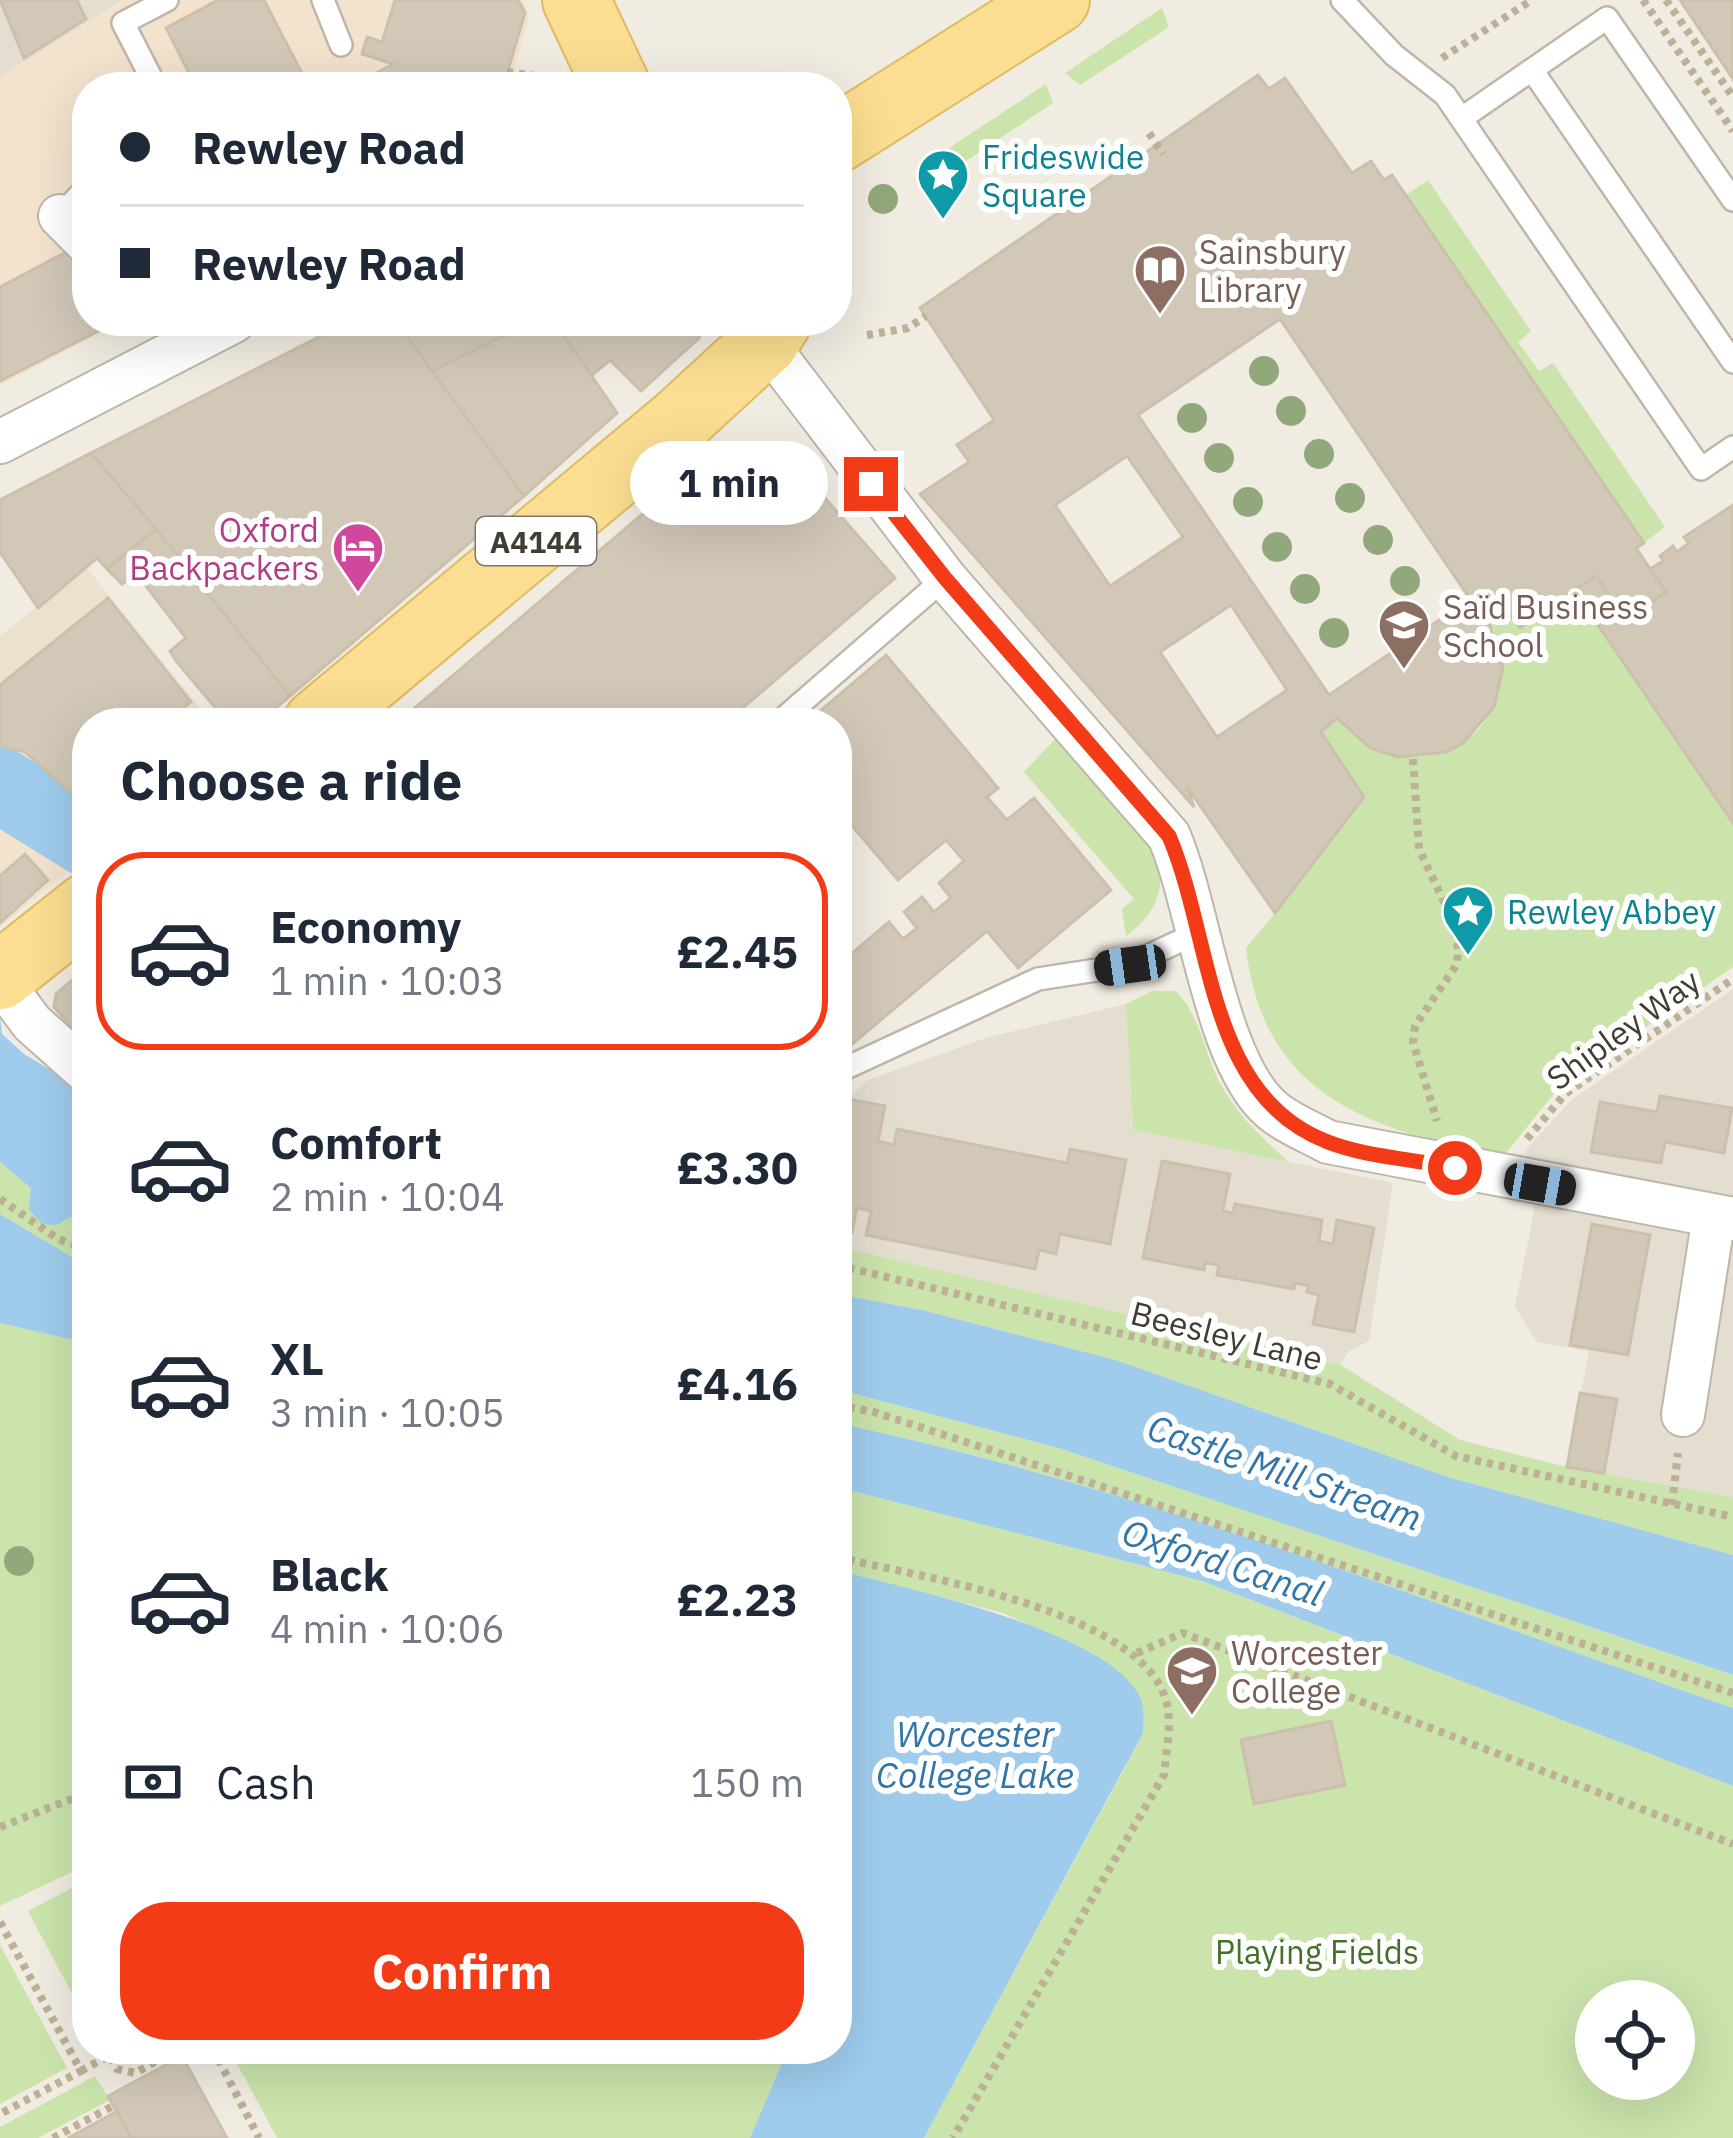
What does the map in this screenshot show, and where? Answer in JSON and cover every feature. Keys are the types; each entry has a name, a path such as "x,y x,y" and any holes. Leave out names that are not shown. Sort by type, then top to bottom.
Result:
{"main road":[{"path":"576,0 610,72"},
{"path":"852,129 1056,0"},
{"name":"A4144","path":"335,708 760,345"},
{"path":"0,978 72,919"}],"street":[{"path":"0,442 169,336"},
{"path":"760,345 945,578 1169,836 1201,932 1232,1053 1270,1108 1328,1142 1724,1218 1683,1415"},
{"path":"0,978 32,1023 72,1059"}],"lane":[{"path":"148,72 123,23 167,0"},
{"path":"323,0 340,45"},
{"path":"1342,0 1394,55 1445,95 1702,469 1733,447"},
{"path":"1462,118 1607,18 1733,200"},
{"path":"1532,70 1733,362"},
{"path":"795,708 945,578"},
{"path":"852,1065 1038,979 1130,965 1201,932"}],"path":[{"path":"1394,55 1442,58 1532,0"},
{"path":"1643,0 1733,131"},
{"path":"1666,0 1733,97"},
{"path":"1149,133 1163,154"},
{"path":"867,335 908,328 926,316"},
{"path":"1413,759 1419,849 1453,921 1458,949 1456,964 1415,1026 1413,1042 1438,1123 1436,1143"},
{"name":"Shipley Way","path":"1497,1176 1565,1094 1733,979"},
{"path":"0,1199 72,1244"},
{"name":"Beesley Lane","path":"852,1269 1330,1384 1456,1456 1733,1517"},
{"path":"852,1410 918,1426 1733,1693"},
{"path":"1672,1505 1683,1415"},
{"path":"852,1561 1071,1616 1137,1653 1168,1706 1164,1775 953,2138"},
{"path":"1137,1653 1183,1633 1733,1844"},
{"path":"0,1827 72,1799"},
{"path":"0,1922 72,2054"},
{"path":"77,2064 81,2071"},
{"path":"0,2114 94,2064"},
{"path":"114,2064 127,2086"},
{"path":"117,2069 135,2073 152,2064"},
{"path":"221,2064 259,2138"},
{"path":"53,2138 113,2106"}],"shaded area":[{"path":"0,0 123,0 0,77"},
{"path":"123,0 523,0 530,15 513,72 72,72 72,336 95,336 0,386 0,77"},
{"path":"86,567 200,708 72,708 72,830 0,785 0,636"},
{"path":"0,785 72,830 72,868 0,927"},
{"path":"1733,989 1733,1497 1567,1467 1589,1351 1537,1342 1515,1307 1534,1212 1526,1150 1571,1100"},
{"path":"1126,1004 1133,1130 1393,1183 1369,1341 1348,1352 1341,1365 852,1250 852,1095 867,1080 989,1037"}],"green space":[{"path":"1162,8 1169,27 1080,85 1065,73"},
{"path":"1046,84 1053,103 963,163 949,148"},
{"path":"1428,180 1531,331 1518,342 1539,371 1553,363 1665,527 1644,543 1406,195"},
{"path":"1574,590 1733,823 1733,967 1560,1086 1503,1157 1411,1134 1332,1099 1301,1073 1275,1041 1257,999 1246,948 1307,874 1357,789 1321,732 1337,718 1369,744 1403,756 1435,754 1463,742 1485,721 1498,691 1500,656 1487,617 1504,606 1521,628"},
{"path":"1057,737 1124,807 1156,859 1160,885 1151,911 1126,936 1122,909 1134,899 1024,772"},
{"path":"1152,991 1175,991 1183,999 1227,1095 1289,1162 1133,1130 1126,1004"},
{"path":"0,1162 32,1188 58,1225 72,1215 72,1257 0,1214"},
{"path":"852,1250 1341,1365 1460,1440 1567,1467 1733,1497 1733,1555 1448,1477 1116,1360 852,1297"},
{"path":"0,1323 72,1340 72,1872 0,1906"},
{"path":"852,1393 1062,1449 1733,1675 1733,1708 1178,1515 852,1427"},
{"name":"Playing Fields","path":"852,1491 1202,1581 1733,1786 1733,2138 924,2138 1127,1764 1073,1646 1003,1613 852,1574"},
{"path":"72,1888 72,1994 28,1911"},
{"path":"0,1945 67,2068 0,2104"},
{"path":"237,2064 782,2064 750,2138 277,2138"},
{"path":"95,2076 110,2100 38,2138 0,2138 0,2127"}],"water":[{"path":"0,1015 2,1034 24,1054 72,1083 72,1216 57,1225 42,1224 29,1210 31,1188 0,1162"},
{"path":"0,1214 72,1257 72,1340 0,1323"},
{"name":"Castle Mill Stream","path":"852,1297 1116,1360 1448,1477 1733,1555 1733,1675 1062,1449 852,1393"},
{"name":"Oxford Canal","path":"852,1427 1178,1515 1733,1708 1733,1786 1202,1581 852,1491"},
{"name":"Worcester College Lake","path":"852,1574 1048,1632 1121,1673 1140,1697 1143,1733 924,2138 750,2138 782,2064 852,2064"}],"building":[{"path":"0,0 77,0 86,19 24,58"},
{"path":"218,0 264,0 301,72 188,72 166,28"},
{"path":"395,0 518,0 525,13 507,72 378,72 393,64 362,54 367,37 382,42"},
{"path":"1680,0 1733,0 1733,79"},
{"path":"1258,75 1269,89 1285,78 1352,173 1371,161 1384,180 1392,175 1644,543 1636,548 1666,592 1626,619 1596,576 1520,628 1504,606 1487,617 1503,667 1494,707 1463,743 1446,752 1398,757 1370,748 1337,718 1321,732 1364,797 1275,913 1187,787 1194,807 920,494 969,462 957,445 994,420 920,308","holes":["1280,319 1470,599 1329,695 1138,415","1127,456 1183,537 1110,586 1055,505","1231,605 1287,690 1217,737 1160,652"]},
{"path":"70,250 72,336 88,336 0,381 0,287"},
{"path":"321,336 408,336 524,496 290,696 91,453"},
{"path":"408,336 503,336 432,371"},
{"path":"503,336 564,336 617,413 524,496 432,371"},
{"path":"564,336 699,336 641,391 610,360 592,375"},
{"path":"719,449 743,475 747,472 741,457 748,451 774,453 779,468 761,483 766,490 795,464 895,578 743,708 415,708"},
{"path":"91,453 156,529 107,569 97,558 38,608 0,552 0,500"},
{"path":"1733,505 1733,823 1574,590 1596,576 1626,619 1666,592 1650,569 1663,561 1660,556 1673,546 1677,552 1689,543 1684,537"},
{"path":"156,529 290,696 276,708 215,708 170,651 186,638 136,573 122,584 107,569"},
{"path":"108,598 191,702 184,708 72,708 72,794 25,752 0,746 0,685"},
{"path":"886,655 998,788 987,797 1007,820 1034,798 1111,890 1018,968 987,931 852,1044 852,953 889,922 903,939 917,928 904,912 922,897 934,912 951,898 939,883 964,861 946,840 898,880 852,826 852,708 824,708"},
{"path":"25,854 48,880 0,923 0,876"},
{"path":"72,980 72,1027 54,1007 56,994"},
{"path":"1660,1096 1732,1108 1724,1153 1665,1142 1661,1163 1591,1152 1600,1102 1657,1112"},
{"path":"852,1100 885,1106 878,1141 894,1145 897,1129 1067,1163 1070,1149 1126,1160 1110,1244 1060,1234 1056,1254 1039,1250 1035,1269 866,1235 871,1211 857,1208 852,1232"},
{"path":"1162,1161 1230,1174 1223,1211 1233,1213 1235,1204 1322,1220 1319,1241 1333,1244 1337,1220 1374,1228 1354,1332 1313,1324 1319,1295 1307,1292 1309,1286 1295,1283 1294,1289 1217,1275 1219,1265 1205,1263 1204,1270 1143,1258"},
{"path":"1592,1224 1650,1235 1628,1355 1570,1345"},
{"path":"1580,1393 1617,1399 1604,1473 1567,1467"},
{"path":"1331,1721 1345,1785 1254,1804 1241,1740"},
{"path":"167,2064 186,2064 227,2138 131,2138 108,2096"},
{"path":"117,2111 131,2138 68,2138 90,2126"}],"waterway":[{"path":"0,785 72,830"}],"place":[{"name":"Frideswide Square","path":"943,221"},
{"name":"Sainsbury Library","path":"1160,316"},
{"name":"Oxford Backpackers","path":"358,594"},
{"name":"Saïd Business School","path":"1404,671"},
{"name":"Rewley Abbey","path":"1468,957"},
{"name":"Worcester College","path":"1192,1717"}],"route":[{"path":"871,484 945,578 1169,836 1188,880 1232,1053 1270,1108 1328,1142 1455,1168"}]}
